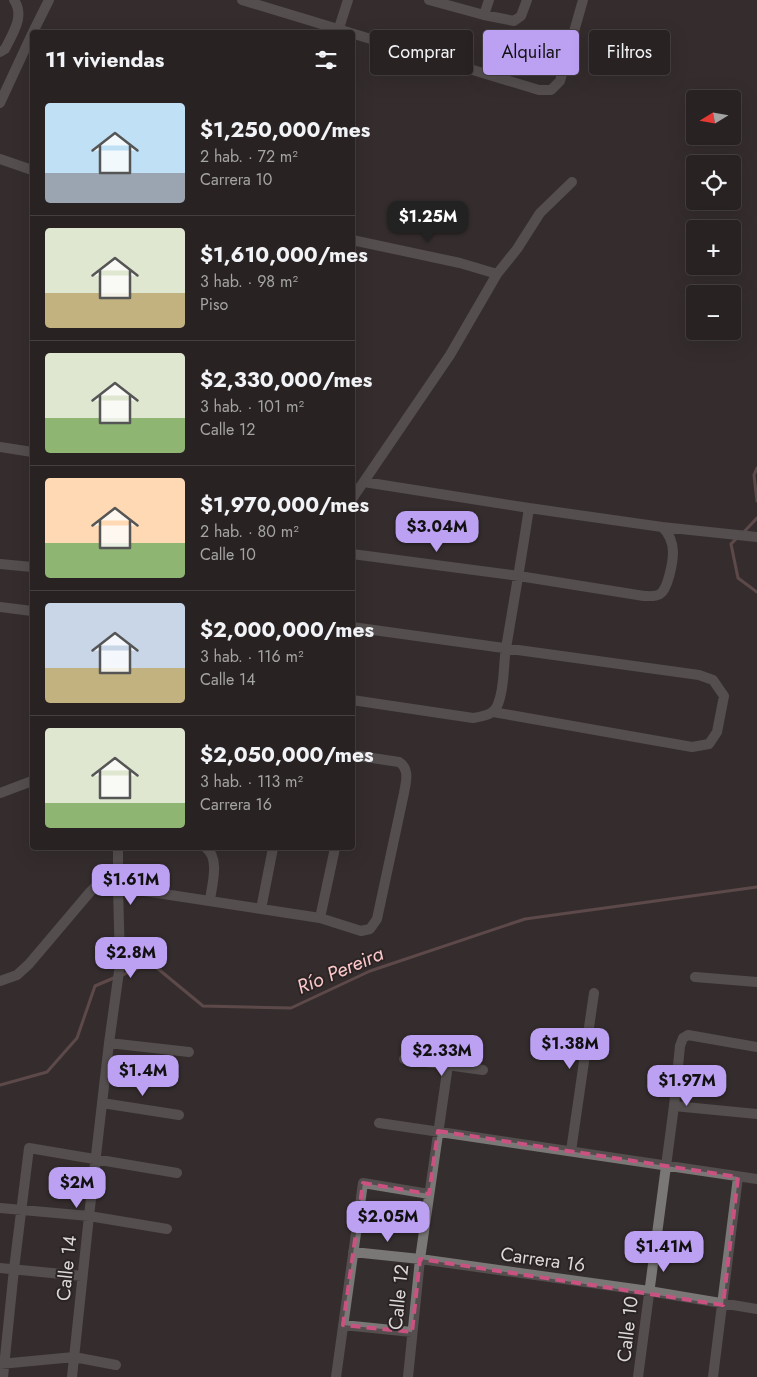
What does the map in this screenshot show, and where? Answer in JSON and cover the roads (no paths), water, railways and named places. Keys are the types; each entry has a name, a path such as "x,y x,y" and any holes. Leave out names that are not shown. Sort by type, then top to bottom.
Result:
{"street":[{"path":"0,52 6,50 20,17 19,7 14,0"},
{"path":"34,30 49,0"},
{"path":"242,0 345,30"},
{"path":"339,28 348,0"},
{"path":"429,0 514,21 522,16 527,0"},
{"path":"484,15 489,0"},
{"path":"355,33 539,90 551,90 560,81 582,0"},
{"path":"0,103 30,39"},
{"path":"0,159 30,169"},
{"path":"355,495 450,355 497,274 517,249 540,213 572,182"},
{"path":"355,241 460,263 497,274"},
{"path":"0,447 30,452"},
{"path":"364,482 662,528 757,537"},
{"path":"355,700 473,718 485,716 493,712 498,705 502,690 506,649 519,576 528,508"},
{"path":"355,554 656,596 665,589 673,552 670,538 662,528"},
{"path":"0,564 30,567"},
{"path":"0,607 30,611"},
{"path":"355,627 699,675 713,680 724,696 718,732 709,744 692,747 493,712"},
{"path":"0,982 17,975 29,964 100,882 118,883 320,918 361,931 370,929 375,923 404,793 406,774 402,764 395,760 355,758"},
{"path":"0,793 30,782"},
{"name":"Calle 14","path":"72,1377 88,1216 109,1043 118,992 120,964 118,850"},
{"path":"208,850 211,852 214,868 210,900"},
{"path":"261,909 273,850"},
{"path":"320,918 335,850"},
{"path":"695,977 757,982"},
{"path":"571,1151 594,993"},
{"name":"Calle 10","path":"638,1377 674,1106 680,1046 683,1038 688,1035 757,1047"},
{"path":"109,1043 189,1052"},
{"path":"404,1059 483,1070"},
{"name":"Calle 12","path":"408,1377 420,1259 448,1065"},
{"path":"102,1103 179,1115"},
{"path":"674,1106 757,1114"},
{"path":"379,1123 757,1179"},
{"path":"3,1377 2,1364 29,1148 177,1173"},
{"path":"714,1377 738,1177"},
{"path":"336,1377 363,1183 429,1194"},
{"path":"0,1208 88,1216 167,1229"},
{"name":"Carrera 16","path":"353,1252 420,1259 649,1291 757,1309"},
{"path":"0,1268 82,1276"},
{"path":"343,1326 412,1332"},
{"path":"2,1364 74,1357 116,1365"}],"waterway":[{"name":"Río Pereira","path":"757,468 754,475 757,501"},
{"name":"Río Pereira","path":"742,534 757,518"},
{"name":"Río Pereira","path":"737,538 731,544 738,578 757,592"},
{"name":"Río Pereira","path":"122,975 151,963 203,1006 291,1008 370,971 525,919 757,887"},
{"name":"Río Pereira","path":"0,1085 47,1072 77,1038 95,986 116,977"}]}
